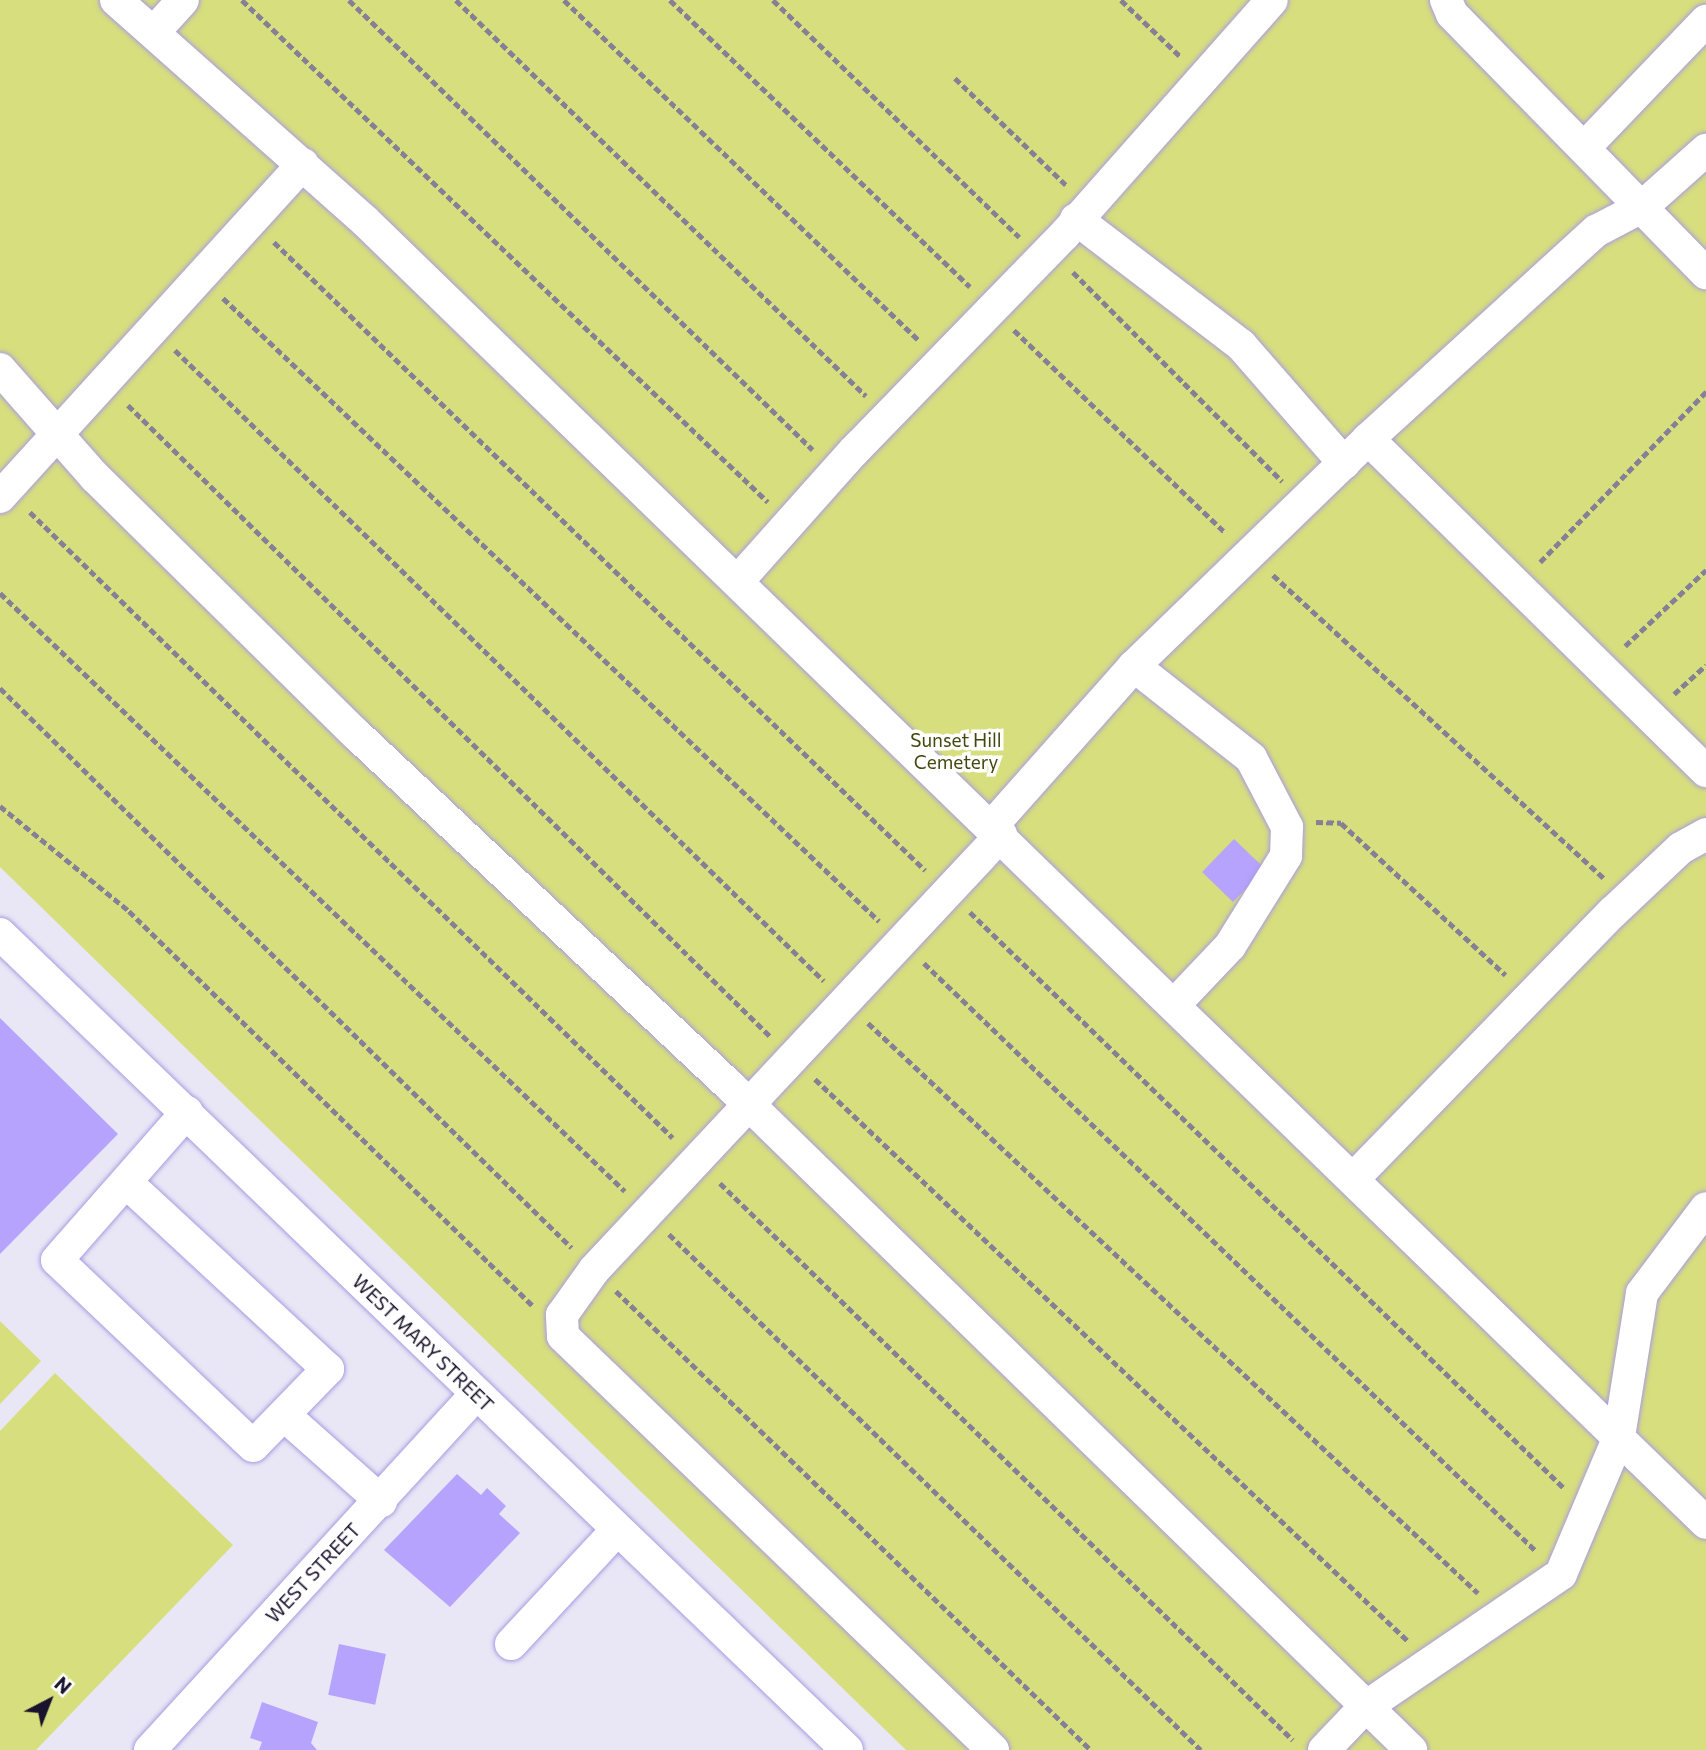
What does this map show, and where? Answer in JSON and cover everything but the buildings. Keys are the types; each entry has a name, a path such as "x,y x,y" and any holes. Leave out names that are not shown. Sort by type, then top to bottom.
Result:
{"street":[{"path":"116,0 303,164 1355,1177 1706,1523"},
{"path":"154,33 183,0"},
{"path":"738,581 887,416 1046,253 1272,0"},
{"path":"1446,0 1452,14 1706,273"},
{"path":"1585,147 1706,21"},
{"path":"993,1750 563,1336 562,1315 594,1270 949,892 996,831 1134,666 1368,439 1596,231 1642,206 1706,150"},
{"path":"3,493 58,428 303,164"},
{"path":"1082,212 1241,345 1343,463"},
{"path":"0,369 58,428 95,477 356,734 749,1105 1364,1708 1411,1750"},
{"path":"1368,439 1706,771"},
{"path":"1134,666 1251,758 1287,827 1286,856 1230,946 1175,1004"},
{"path":"1355,1177 1626,900 1681,848 1706,834"},
{"name":"WEST MARY STREET","path":"0,934 187,1112 475,1395 847,1750"},
{"path":"127,1183 328,1369 253,1446 57,1260 187,1112"},
{"path":"1324,1750 1364,1708 1561,1574 1619,1437 1642,1293 1706,1208"},
{"name":"WEST STREET","path":"164,1744 475,1395"},
{"path":"284,1415 381,1501"},
{"path":"511,1644 617,1530"}],"path":[{"path":"243,0 790,523"},
{"path":"349,0 836,471"},
{"path":"456,0 887,416"},
{"path":"564,0 941,362"},
{"path":"670,0 1249,555 1626,900"},
{"path":"773,0 1046,253 1303,502"},
{"path":"1121,0 1202,78"},
{"path":"955,78 1082,212"},
{"path":"251,220 1588,1510"},
{"path":"103,380 793,1058 1432,1664"},
{"path":"1518,585 1706,392"},
{"path":"3,493 697,1161 1303,1750"},
{"path":"1602,668 1706,570"},
{"path":"0,593 647,1213 1200,1750"},
{"path":"1650,716 1706,665"},
{"path":"0,688 594,1270 1091,1750"},
{"path":"0,806 129,911 563,1336"},
{"path":"1287,827 1341,823 1469,936 1528,999"}],"green space":[{"name":"Sunset Hill Cemetery","path":"0,0 1706,0 1706,1750 906,1750 0,867"},
{"path":"0,1321 41,1361 0,1404"},
{"path":"55,1373 233,1545 36,1750 0,1750 0,1431"}]}
